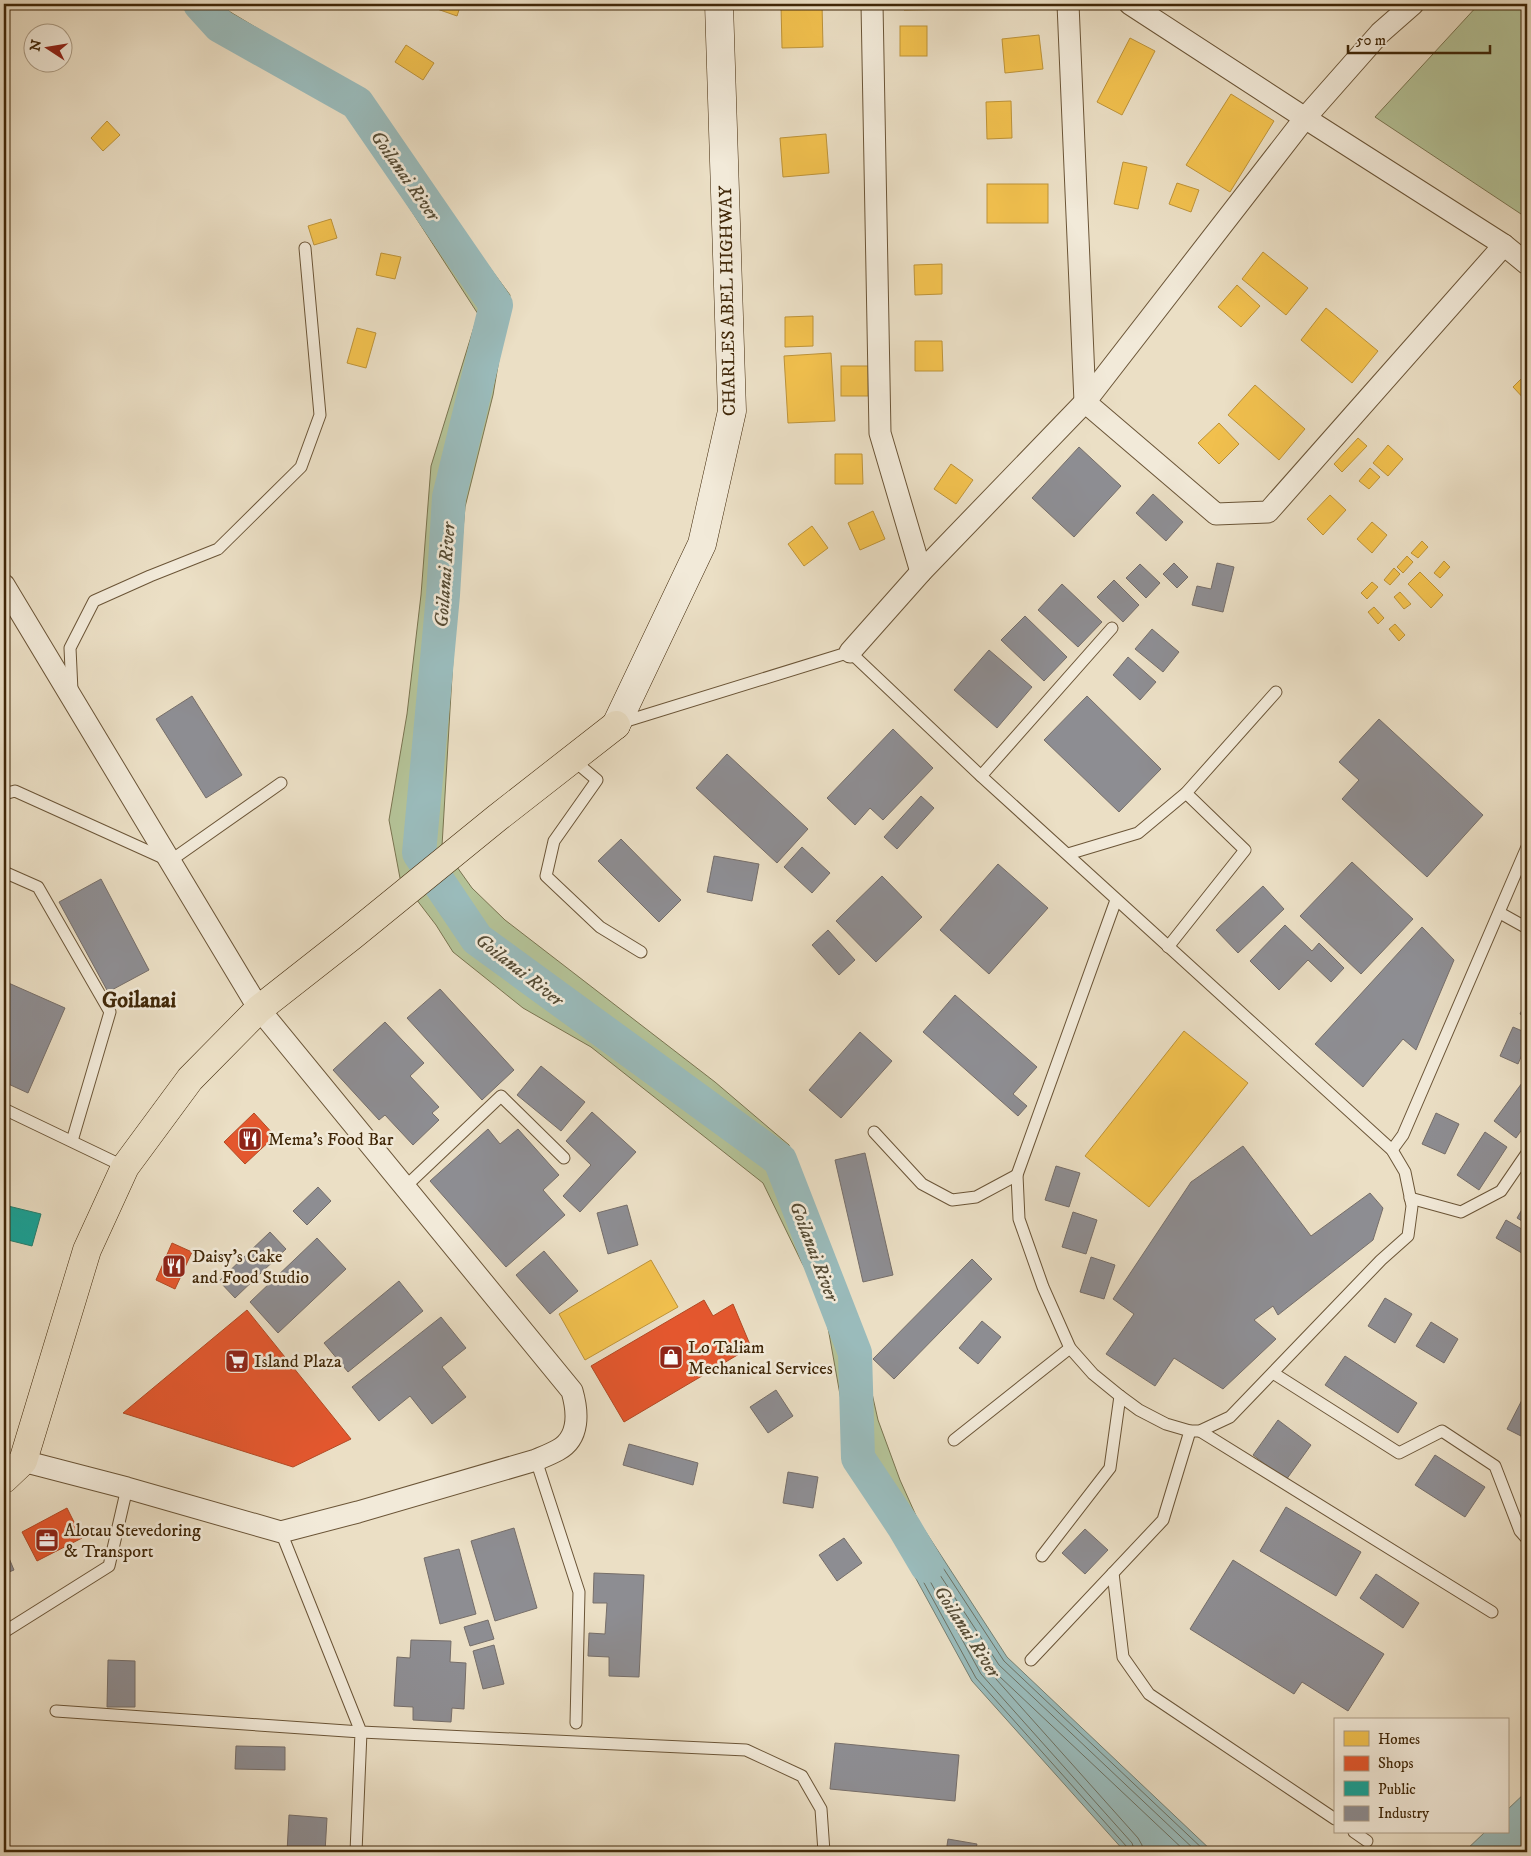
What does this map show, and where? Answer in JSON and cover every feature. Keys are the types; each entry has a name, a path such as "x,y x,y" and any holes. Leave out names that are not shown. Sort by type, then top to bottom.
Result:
{"main road":[{"name":"CHARLES ABEL HIGHWAY","path":"259,1009 616,725 702,544 732,411 720,4"},
{"path":"14,1470 87,1250 125,1166 190,1079 259,1009"}],"street":[{"path":"872,4 880,433 921,572"},
{"path":"1068,4 1085,402 1216,514 1268,512 1504,245"},
{"path":"1130,4 1504,245 1527,264"},
{"path":"850,652 921,572 1085,402 1305,118 1380,33 1413,4"},
{"path":"4,585 259,1009 572,1391 576,1406 576,1422 572,1438 559,1450 536,1460 358,1512 281,1532 127,1488 14,1470"}],"lane":[{"path":"73,700 70,648 94,602 150,576 218,549 301,467 320,415 305,248"},
{"path":"981,776 1112,628"},
{"path":"616,725 850,652 981,776 1392,1150 1405,1172 1412,1206 1408,1236 1381,1260 1230,1418 1195,1431 1162,1520 1031,1660"},
{"path":"1068,854 1138,833 1186,793 1276,692"},
{"path":"572,759 597,780 554,841 546,876 600,927 641,952"},
{"path":"4,794 14,791 170,861 281,783"},
{"path":"1168,947 1245,850 1186,793"},
{"path":"1392,1150 1403,1134 1527,847"},
{"path":"4,872 38,887 110,1012 72,1141"},
{"path":"1116,900 1017,1175 1020,1219 1042,1287 1070,1348 1093,1374 1139,1410 1166,1424 1195,1431 1492,1612"},
{"path":"1500,913 1527,928"},
{"path":"405,1187 501,1096 564,1158"},
{"path":"4,1110 125,1166"},
{"path":"874,1132 922,1184 952,1200 976,1197 1017,1175"},
{"path":"1410,1198 1461,1212 1501,1191 1527,1153"},
{"path":"954,1440 1070,1348"},
{"path":"1273,1373 1399,1453 1442,1431 1495,1466 1520,1531 1527,1540"},
{"path":"1042,1556 1110,1468 1120,1396"},
{"path":"536,1460 579,1592 576,1723"},
{"path":"4,1632 109,1566 127,1488"},
{"path":"281,1532 361,1732 356,1852"},
{"path":"1113,1573 1123,1657 1149,1694 1334,1818"},
{"path":"56,1711 361,1732 746,1750 802,1776 821,1809 824,1852"},
{"path":"1357,1834 1367,1841"}],"green space":[{"path":"182,4 220,4 222,7 358,89 510,295 493,395 465,507 456,608 442,846 472,888 505,920 715,1082 789,1145 855,1318 878,1420 900,1480 918,1520 892,1535 883,1524 853,1467 823,1300 802,1263 763,1183 591,1047 523,1008 453,952 436,925 400,878 389,820 407,714 421,595 431,466 478,314 349,114 213,37"},
{"path":"1479,4 1527,4 1527,218 1375,117"}],"water":[{"path":"918,1520 1007,1657 1213,1852 1125,1852 972,1681 892,1535"},
{"path":"1527,1791 1527,1852 1464,1852 1483,1834 1508,1834 1508,1809"}],"building: Homes":[{"path":"423,4 461,4 457,16"},
{"path":"822,4 823,47 782,48 781,5"},
{"path":"904,4 959,4 960,9 904,10"},
{"path":"900,26 927,26 927,56 900,56"},
{"path":"1039,35 1043,69 1005,73 1002,39"},
{"path":"1130,38 1155,51 1122,115 1097,102"},
{"path":"406,45 434,63 423,80 395,62"},
{"path":"1231,94 1274,121 1230,192 1186,165"},
{"path":"1011,101 1012,138 987,139 986,102"},
{"path":"107,121 120,135 103,151 91,138"},
{"path":"826,134 829,173 783,177 780,138"},
{"path":"1123,162 1147,167 1138,209 1114,204"},
{"path":"1177,183 1199,190 1191,212 1169,204"},
{"path":"987,184 1048,184 1048,223 987,223"},
{"path":"331,219 337,238 314,245 308,226"},
{"path":"1263,252 1308,288 1286,315 1242,279"},
{"path":"381,253 401,257 395,279 376,275"},
{"path":"942,264 942,294 915,295 914,265"},
{"path":"1237,285 1260,306 1241,327 1218,307"},
{"path":"1326,308 1378,351 1352,383 1301,340"},
{"path":"813,316 813,346 785,347 785,317"},
{"path":"357,328 376,333 366,368 347,363"},
{"path":"915,341 942,341 943,371 915,371"},
{"path":"831,353 835,421 788,423 784,356"},
{"path":"841,366 868,366 868,396 841,396"},
{"path":"1527,373 1527,402 1513,387"},
{"path":"1255,385 1305,429 1279,460 1228,415"},
{"path":"1219,423 1239,444 1219,464 1198,443"},
{"path":"1358,438 1367,446 1342,472 1334,464"},
{"path":"1388,445 1403,459 1388,476 1373,463"},
{"path":"835,454 862,454 863,484 835,484"},
{"path":"951,464 973,480 956,504 934,489"},
{"path":"1370,468 1380,477 1369,489 1359,481"},
{"path":"1330,495 1346,510 1323,535 1307,519"},
{"path":"873,511 885,539 860,550 848,523"},
{"path":"1372,522 1387,535 1372,553 1357,539"},
{"path":"812,526 828,548 804,566 788,544"},
{"path":"1422,541 1428,547 1418,558 1411,553"},
{"path":"1407,556 1413,562 1403,573 1397,567"},
{"path":"1444,561 1450,567 1440,578 1434,573"},
{"path":"1394,568 1400,574 1390,585 1384,580"},
{"path":"1420,572 1443,595 1431,608 1408,584"},
{"path":"1372,582 1378,587 1367,599 1361,593"},
{"path":"1400,592 1411,604 1404,609 1394,597"},
{"path":"1374,607 1384,618 1378,624 1368,612"},
{"path":"1395,624 1405,635 1399,641 1389,629"},
{"path":"1184,1031 1248,1083 1149,1207 1085,1156"},
{"path":"651,1260 678,1307 585,1360 559,1314"}],"building: Shops":[{"name":"Mema's Food Bar","path":"254,1113 275,1136 245,1164 224,1142"},
{"name":"Daisy's Cake and Food Studio","path":"172,1243 192,1252 175,1289 156,1280"},
{"name":"Lo Taliam Mechanical Services","path":"704,1300 713,1316 733,1304 751,1347 624,1422 591,1366"},
{"name":"Island Plaza","path":"247,1310 351,1439 293,1467 123,1413"},
{"path":"67,1508 82,1538 37,1561 22,1532"}],"building: Public":[{"path":"4,1205 41,1214 32,1246 4,1239"}],"building: Industry":[{"path":"1079,447 1121,486 1074,537 1032,498"},
{"path":"1153,494 1183,522 1166,541 1136,513"},
{"path":"1174,563 1188,577 1177,588 1163,574"},
{"path":"1217,563 1234,567 1223,612 1192,605 1197,586 1211,589"},
{"path":"1140,564 1160,583 1146,598 1126,578"},
{"path":"1114,580 1139,605 1123,622 1097,597"},
{"path":"1062,584 1102,622 1078,647 1038,610"},
{"path":"1025,616 1067,657 1044,681 1001,640"},
{"path":"1152,629 1179,652 1163,672 1135,649"},
{"path":"989,650 1032,687 997,728 954,690"},
{"path":"1128,657 1156,682 1140,700 1113,675"},
{"path":"192,696 242,775 206,798 156,719"},
{"path":"1087,696 1161,769 1119,812 1044,740"},
{"path":"1379,719 1483,815 1427,877 1342,799 1359,780 1339,762"},
{"path":"893,729 933,768 883,820 870,808 855,825 827,798"},
{"path":"727,754 808,829 777,863 696,788"},
{"path":"921,796 934,808 897,849 884,837"},
{"path":"621,839 681,900 659,922 598,861"},
{"path":"802,847 830,873 812,893 784,867"},
{"path":"714,856 759,864 752,901 707,892"},
{"path":"1352,862 1413,919 1361,974 1300,916"},
{"path":"998,864 1048,908 989,974 940,930"},
{"path":"882,876 922,917 876,962 836,921"},
{"path":"101,879 149,970 108,992 59,902"},
{"path":"1263,886 1284,909 1238,953 1216,930"},
{"path":"1285,925 1312,951 1319,943 1344,968 1331,982 1308,960 1279,990 1250,961"},
{"path":"1422,927 1454,960 1416,1050 1403,1039 1363,1087 1315,1044"},
{"path":"828,930 855,960 839,975 812,945"},
{"path":"4,981 65,1008 28,1093 4,1082"},
{"path":"440,989 514,1070 482,1100 407,1018"},
{"path":"955,995 1037,1067 1013,1094 1027,1106 1018,1116 923,1032"},
{"path":"1527,1000 1527,1018 1520,1014"},
{"path":"385,1022 424,1063 410,1076 439,1107 432,1113 439,1120 413,1145 385,1115 379,1120 333,1070"},
{"path":"1513,1027 1527,1033 1527,1043 1518,1064 1500,1056"},
{"path":"860,1032 892,1061 841,1118 809,1090"},
{"path":"541,1066 585,1102 561,1131 517,1095"},
{"path":"1522,1083 1527,1087 1527,1122 1516,1138 1494,1121"},
{"path":"592,1112 636,1152 580,1212 563,1196 591,1165 566,1141"},
{"path":"1436,1113 1459,1124 1445,1154 1422,1144"},
{"path":"488,1129 500,1144 518,1129 559,1175 543,1190 565,1215 506,1267 430,1181"},
{"path":"1485,1132 1507,1147 1479,1190 1457,1175"},
{"path":"1243,1146 1311,1236 1370,1193 1383,1208 1373,1240 1278,1315 1273,1306 1254,1320 1276,1339 1223,1389 1174,1358 1155,1386 1106,1354 1134,1314 1113,1299 1191,1182"},
{"path":"865,1153 893,1275 863,1282 835,1160"},
{"path":"1056,1166 1080,1173 1069,1207 1045,1200"},
{"path":"318,1187 331,1201 307,1225 293,1211"},
{"path":"1527,1201 1527,1224 1517,1218"},
{"path":"627,1205 638,1245 608,1254 597,1213"},
{"path":"1073,1212 1097,1220 1086,1254 1062,1247"},
{"path":"1506,1220 1527,1232 1527,1256 1496,1238"},
{"path":"270,1232 286,1249 235,1298 219,1281"},
{"path":"317,1238 346,1269 278,1333 250,1302"},
{"path":"544,1251 578,1291 550,1314 516,1275"},
{"path":"1091,1257 1115,1265 1104,1299 1080,1292"},
{"path":"972,1259 992,1279 894,1379 873,1359"},
{"path":"399,1281 423,1311 348,1372 324,1343"},
{"path":"1385,1298 1412,1314 1395,1343 1368,1326"},
{"path":"441,1317 466,1348 442,1367 466,1397 432,1424 410,1396 379,1421 352,1387"},
{"path":"982,1321 1001,1337 978,1364 959,1348"},
{"path":"1431,1322 1458,1339 1444,1363 1416,1346"},
{"path":"1345,1356 1417,1403 1398,1433 1325,1385"},
{"path":"776,1390 793,1416 768,1433 750,1407"},
{"path":"1524,1396 1527,1397 1527,1439 1507,1429"},
{"path":"1278,1420 1311,1445 1286,1480 1253,1455"},
{"path":"629,1444 698,1463 693,1485 623,1465"},
{"path":"1435,1455 1485,1487 1465,1517 1415,1485"},
{"path":"788,1472 818,1477 813,1508 783,1503"},
{"path":"1286,1507 1361,1552 1336,1596 1260,1551"},
{"path":"514,1528 537,1608 495,1621 471,1541"},
{"path":"1085,1529 1108,1550 1085,1574 1062,1553"},
{"path":"844,1538 862,1563 837,1581 819,1555"},
{"path":"459,1549 476,1614 440,1624 424,1558"},
{"path":"4,1551 6,1551 14,1570 4,1574"},
{"path":"1233,1560 1384,1654 1348,1711 1302,1682 1294,1694 1190,1629"},
{"path":"594,1573 644,1575 639,1677 609,1676 609,1657 588,1656 589,1633 605,1634 607,1603 593,1603"},
{"path":"1376,1574 1419,1603 1403,1628 1360,1598"},
{"path":"488,1620 494,1639 470,1646 464,1627"},
{"path":"411,1640 451,1641 450,1662 466,1663 464,1709 452,1708 451,1722 413,1720 413,1707 394,1706 397,1657 410,1658"},
{"path":"494,1645 504,1684 483,1689 473,1651"},
{"path":"108,1660 135,1661 135,1707 107,1707"},
{"path":"835,1743 959,1755 955,1801 830,1789"},
{"path":"236,1746 285,1747 285,1770 235,1769"},
{"path":"289,1815 327,1818 325,1852 287,1852"},
{"path":"948,1839 977,1844 975,1852 946,1852"}],"waterway":[{"name":"Goilanai River","path":"200,4 220,26 357,103 496,305 449,497 443,595 419,853 477,939 780,1160 855,1353 858,1458 904,1527 927,1566"}],"place":[{"name":"Mema's Food Bar","path":"250,1139"},
{"name":"Daisy's Cake and Food Studio","path":"174,1266"},
{"name":"Lo Taliam Mechanical Services","path":"671,1357"},
{"name":"Island Plaza","path":"237,1361"},
{"name":"Alotau Stevedoring & Transport","path":"47,1540"}],"district":[{"name":"Goilanai","path":"139,999"}]}
